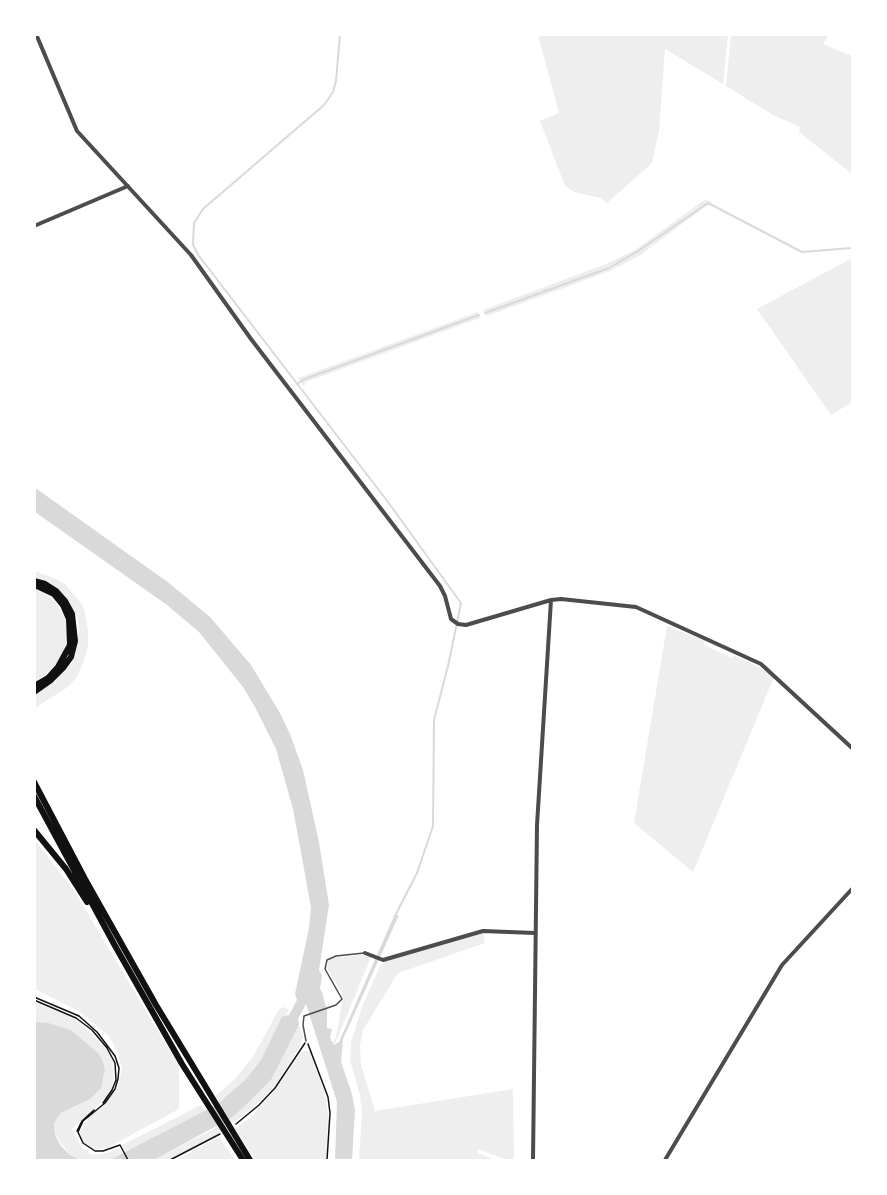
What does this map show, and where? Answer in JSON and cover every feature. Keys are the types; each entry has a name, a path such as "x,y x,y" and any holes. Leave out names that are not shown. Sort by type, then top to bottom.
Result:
{"highway":[{"path":"34,583 54,594 63,605 69,619 70,645 58,667 48,678 34,686"},
{"path":"34,583 45,584 65,601 72,614 75,641 71,657 63,668 34,692"},
{"path":"34,782 185,1062 250,1161"},
{"path":"34,796 114,944"},
{"path":"34,830 66,869 114,944 243,1161"}],"street":[{"path":"36,34 77,130 192,255 251,339 440,586 451,619 466,626 551,600 574,600 636,607 750,658 771,671 852,748"},
{"path":"34,226 128,186"},
{"path":"533,1161 537,825 551,600"},
{"path":"665,1161 782,965 852,889"},
{"path":"365,953 382,959 483,931 535,933"}],"lane":[{"path":"306,1041 304,1016 336,1005 342,999 325,969 327,960 336,956 365,953"}],"path":[{"path":"34,998 76,1018 102,1041 111,1055 116,1070 112,1090 104,1103 82,1121 77,1132 82,1143 94,1151 102,1152 120,1144 128,1161"},
{"path":"233,1126 259,1105 275,1088 306,1041 314,1054 328,1097 330,1113 327,1161"},
{"path":"170,1161 225,1132"}],"shaded area":[{"path":"538,35 728,35 723,84 665,49 659,131 652,163 607,203 601,198 574,192 565,186 540,121 559,113"},
{"path":"731,35 829,35 823,44 852,56 852,174 799,132 800,127 773,115 726,86"},
{"path":"704,200 713,201 639,256 610,271 487,316 483,310 606,264 635,250"},
{"path":"852,258 852,402 831,415 757,309"},
{"path":"478,312 480,318 306,382 304,387 298,378"},
{"path":"34,487 169,583 210,617 251,665 280,713 303,770 319,842 329,905 319,970 322,975 320,989 327,1010 327,1028 332,1029 330,1038 334,1045 339,1042 394,916 399,915 343,1039 341,1062 355,1110 352,1160 335,1160 337,1102 306,1004 298,1019 299,1025 271,1080 231,1118 154,1160 110,1160 218,1104 246,1079 261,1060 282,1017 289,1015 297,1000 295,994 309,928 311,907 293,809 276,749 243,687 199,632 167,605 35,512"},
{"path":"35,571 65,584 81,603 85,612 88,647 76,678 68,687 35,708 35,695 55,681 72,663 79,630 78,620 69,601 62,593 35,579"},
{"path":"35,589 56,603 66,621 67,638 63,653 52,669 35,682"},
{"path":"667,626 705,641 704,645 732,658 733,655 774,677 693,872 634,823"},
{"path":"35,840 75,892 179,1066 179,1109 107,1148 92,1149 82,1140 80,1132 89,1116 102,1107 118,1087 122,1068 118,1054 110,1037 80,1012 35,989"},
{"path":"483,933 485,943 398,973 363,1030 360,1045 361,1065 375,1111 513,1089 514,1160 507,1160 478,1149 478,1153 495,1160 359,1160 362,1112 360,1095 350,1060 351,1042 362,1007 380,966 384,961"},
{"path":"362,955 371,957 335,1044 333,1042 336,1037 343,998 341,990 327,969 328,962 333,958"},
{"path":"35,1002 73,1018 93,1035 112,1057 114,1080 108,1096 72,1129 81,1147 92,1155 107,1153 119,1148 123,1155 110,1160 79,1159 70,1155 55,1135 54,1123 61,1113 90,1099 104,1078 105,1070 103,1061 35,1024"},
{"path":"284,1007 289,1010 261,1060 246,1079 220,1103 215,1096 235,1079 254,1055 279,1009"},
{"path":"35,1022 48,1023 71,1030 98,1053 103,1061 105,1070 101,1088 90,1099 61,1113 54,1123 55,1135 61,1146 70,1155 81,1160 35,1160"},
{"path":"299,1025 303,1037 299,1048 277,1083 251,1110 218,1134 168,1160 154,1160 214,1129 246,1105 271,1080"},
{"path":"302,1051 311,1051 326,1098 328,1113 326,1160 255,1160 235,1129 251,1117 276,1089"},
{"path":"201,1105 205,1112 126,1153 122,1145"},
{"path":"219,1137 235,1160 176,1160"}],"waterway":[{"path":"340,34 336,81 333,92 324,105 203,209 194,223 193,245 199,256 388,502 461,603 434,720 433,826 417,873 395,916"},
{"path":"485,313 609,268 708,203 802,252 852,248"},
{"path":"297,384 305,379 479,315"}]}
